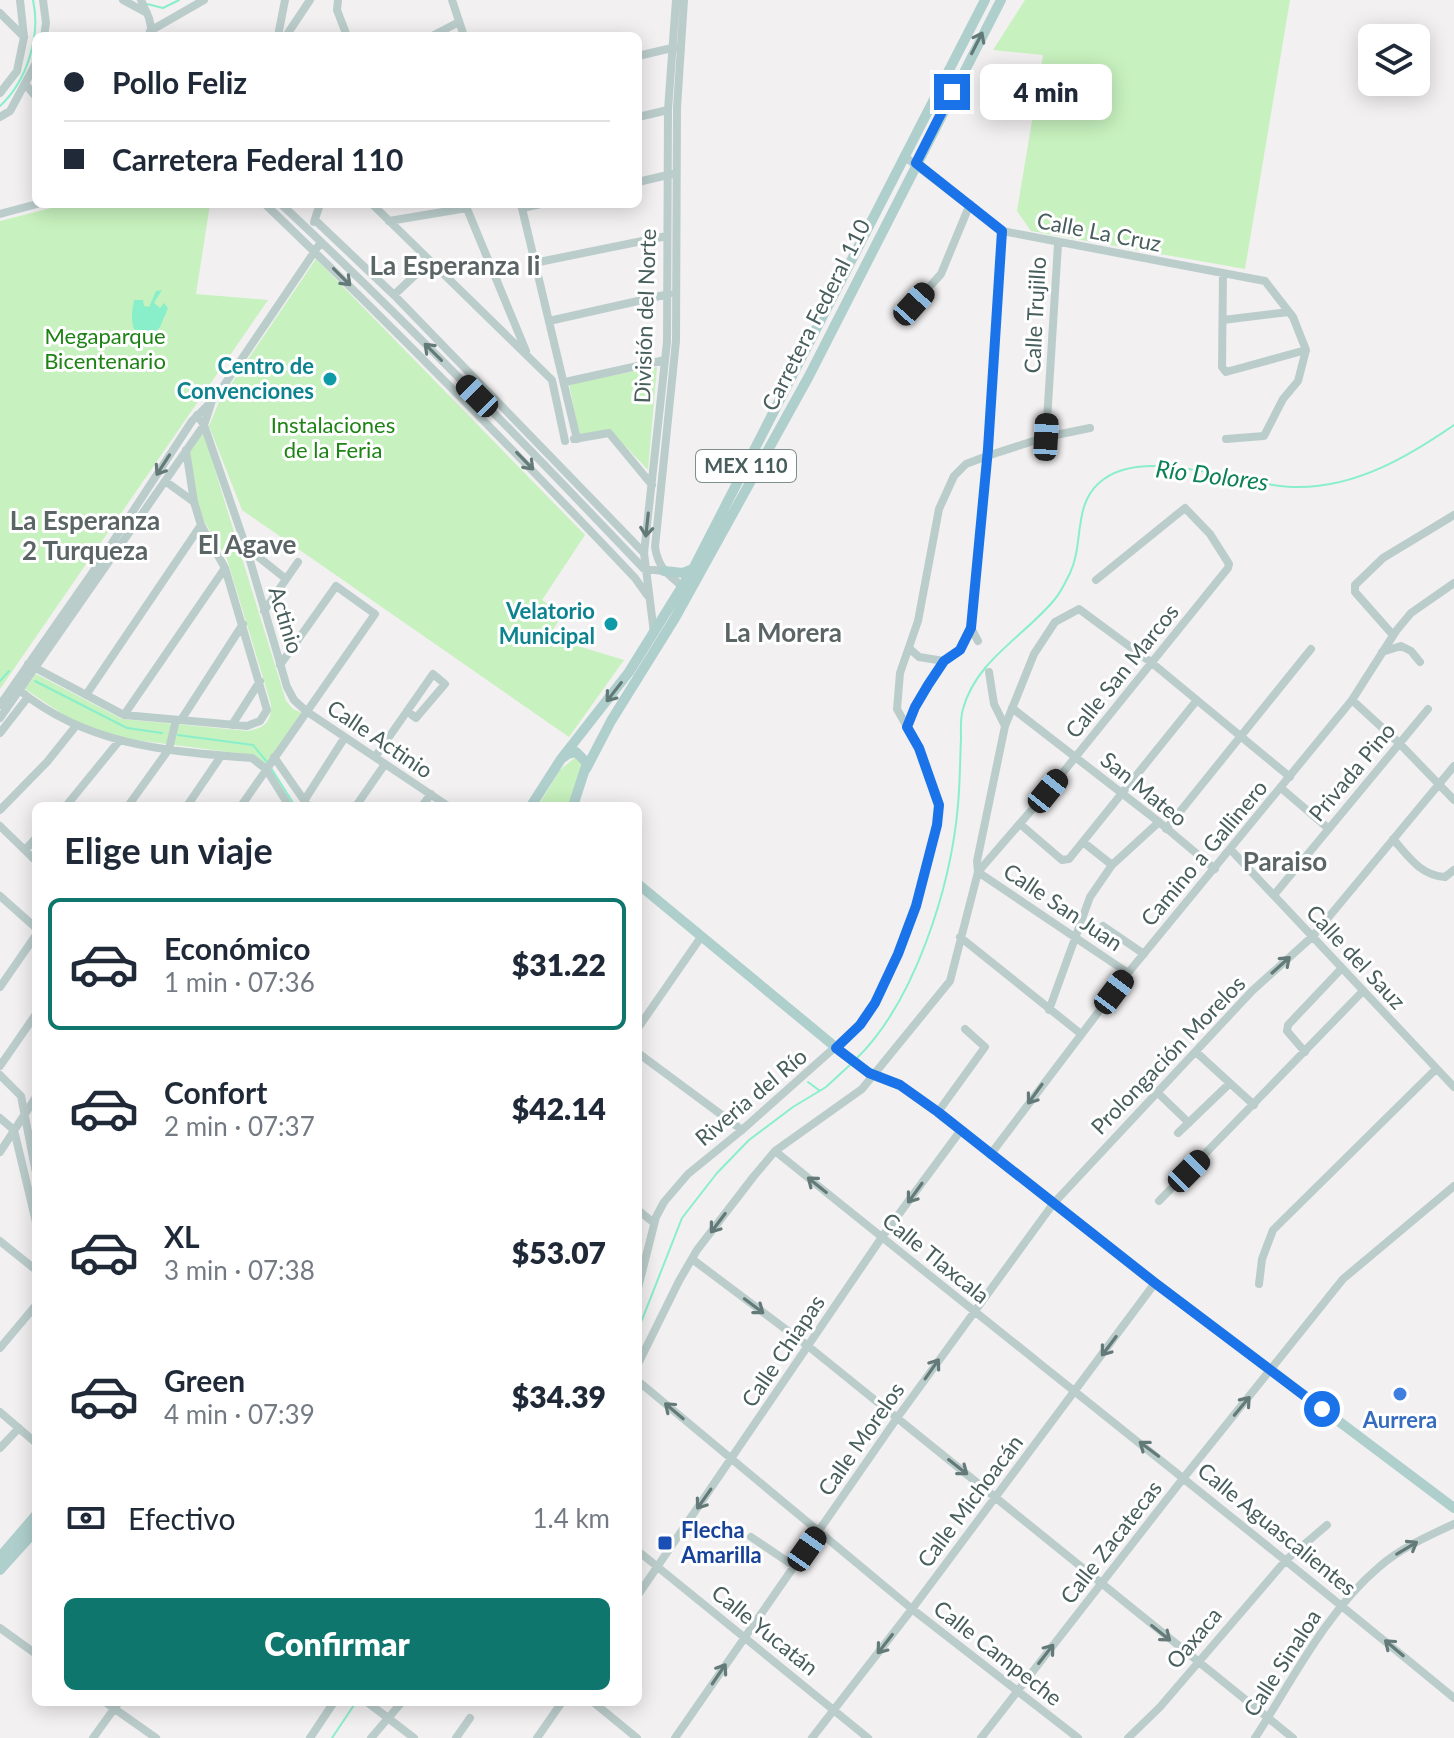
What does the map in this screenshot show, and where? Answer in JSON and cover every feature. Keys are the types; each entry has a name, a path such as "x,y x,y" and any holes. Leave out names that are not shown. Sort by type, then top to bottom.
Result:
{"main road":[{"name":"Carretera Federal 110","path":"561,759 629,672 693,569 985,0"},
{"name":"Carretera Federal 110","path":"586,769 809,376 1001,0"},
{"path":"664,571 683,573 693,569"},
{"path":"639,679 643,665 682,597 682,586"},
{"path":"561,759 576,752 585,759 586,769"},
{"name":"MEX 110","path":"534,802 561,759"},
{"name":"MEX 110","path":"576,802 586,769"},
{"path":"642,887 838,1049 872,1073 900,1085 938,1112 1155,1283 1454,1508"},
{"path":"0,1557 32,1520"},
{"path":"0,1570 32,1534"}],"street":[{"path":"0,93 17,71 24,37 20,0"},
{"path":"43,0 45,32"},
{"path":"123,0 147,14 162,32"},
{"path":"141,0 152,32"},
{"path":"153,32 204,0"},
{"path":"279,32 285,0"},
{"path":"289,32 310,0"},
{"path":"338,0 337,10 346,32"},
{"path":"452,0 463,32"},
{"name":"División del Norte","path":"654,633 644,553 672,293 676,0"},
{"name":"División del Norte","path":"664,571 657,561 655,547 676,341 667,236 672,174 668,110 684,0"},
{"path":"0,13 24,37"},
{"path":"440,32 459,22"},
{"path":"642,55 676,47"},
{"path":"0,117 10,111 32,72"},
{"path":"26,85 32,92"},
{"path":"642,116 668,110"},
{"name":"Calle La Cruz","path":"904,156 1002,231 1265,281 1289,312"},
{"path":"642,181 672,174"},
{"path":"914,304 941,274 970,204"},
{"path":"0,214 32,205"},
{"path":"269,208 301,239 317,245 538,458 644,569 664,571 682,586"},
{"path":"285,208 635,578 648,596"},
{"path":"301,239 316,221 319,208"},
{"path":"376,208 552,380 565,441"},
{"path":"389,221 456,208"},
{"path":"467,208 528,355"},
{"path":"521,208 577,439"},
{"path":"316,221 394,295 644,553"},
{"path":"907,727 915,707 944,661 960,650 971,628 987,456 1002,231"},
{"path":"534,263 667,236"},
{"name":"Calle Trujillo","path":"1046,437 1058,244"},
{"path":"0,705 32,667 204,425 211,404 317,245"},
{"path":"394,295 430,261"},
{"path":"1223,274 1222,367 1226,372 1306,350"},
{"path":"549,321 672,293"},
{"path":"1223,320 1289,312 1306,350 1298,381 1283,399 1264,436 1226,439"},
{"path":"565,382 665,360"},
{"path":"101,568 197,415 211,404"},
{"name":"Actinio","path":"197,415 204,425 246,547 280,665 294,700"},
{"name":"Riveria del Río","path":"642,1267 654,1223 664,1202 688,1174 838,1049 875,1003 898,954 916,906 937,825 939,805 919,748 897,709 900,673 918,621 939,509 954,476 966,464 987,456 1046,437 1090,428"},
{"path":"552,456 565,441 609,433 661,492"},
{"path":"32,667 124,715 247,726 260,721 267,710 260,681 225,568 201,525 186,450"},
{"path":"165,481 194,502"},
{"name":"Calle San Marcos","path":"978,872 1076,757 1229,564 1210,534 1185,508 1096,580"},
{"path":"1393,635 1355,592 1355,585 1383,558 1454,515"},
{"path":"86,695 201,525"},
{"path":"246,547 286,579"},
{"path":"264,611 298,562"},
{"path":"124,715 225,568"},
{"name":"Camino a Gallinero","path":"990,1155 1128,973 1352,700 1393,635 1411,613 1453,585"},
{"path":"244,802 375,614 336,586 280,665"},
{"path":"642,1356 692,1259 718,1221 775,1151 862,1089 950,981 978,872 977,861 1005,726 1034,654 1055,622 1079,609 1152,663 1290,777"},
{"path":"131,802 169,749 178,720 243,624"},
{"path":"971,628 978,641"},
{"path":"1382,653 1401,646 1411,651 1420,662"},
{"path":"910,649 919,657 944,661"},
{"path":"1049,1010 1090,897 1112,865 1162,825 1311,649"},
{"path":"0,718 32,667"},
{"path":"989,672 994,704 1005,726"},
{"path":"375,757 407,711 433,674 445,684 416,718 407,711"},
{"path":"232,725 260,681"},
{"path":"19,690 75,727 119,741 270,763 304,802"},
{"path":"0,733 28,697"},
{"name":"Calle Actinio","path":"294,700 442,802"},
{"path":"1020,824 1062,860 1069,859 1197,700"},
{"path":"1352,700 1454,800"},
{"name":"San Mateo","path":"1012,708 1215,869"},
{"name":"Privada Pino","path":"1274,895 1428,709"},
{"path":"0,810 47,762 75,727"},
{"path":"307,802 345,737"},
{"path":"70,802 119,741"},
{"path":"190,802 221,756"},
{"path":"270,763 287,802"},
{"path":"359,802 385,764"},
{"name":"Prolongación Morelos","path":"1053,1204 1252,991 1313,936 1454,766"},
{"path":"1281,788 1329,829"},
{"path":"425,802 431,794"},
{"path":"0,826 32,857"},
{"path":"1393,839 1430,876 1445,877 1454,870"},
{"path":"25,850 32,842"},
{"path":"1083,842 1112,865"},
{"name":"Calle del Sauz","path":"1231,850 1454,1087"},
{"name":"Calle San Juan","path":"978,872 1128,973"},
{"path":"1,899 32,925"},
{"path":"1103,926 1144,954"},
{"path":"642,1022 701,937"},
{"path":"960,937 1081,1034"},
{"path":"0,987 32,941"},
{"path":"1305,1052 1287,1031 1288,1025 1342,968"},
{"path":"1159,1201 1362,992"},
{"path":"0,1066 32,1020"},
{"path":"938,1112 985,1047 965,1029"},
{"path":"1196,1052 1254,1105"},
{"path":"642,1056 742,1130"},
{"path":"1259,1284 1262,1259 1273,1230 1436,1069"},
{"path":"0,1075 21,1096 32,1156"},
{"path":"1178,1133 1229,1084"},
{"path":"1156,1091 1189,1123"},
{"path":"0,1152 32,1102"},
{"path":"0,1118 14,1130 32,1205"},
{"name":"Calle Chiapas","path":"642,1589 882,1237 961,1130"},
{"name":"Calle Tlaxcala","path":"775,1151 1074,1392"},
{"name":"Calle Zacatecas","path":"981,1738 1343,1279 1454,1186"},
{"name":"Calle Morelos","path":"675,1738 897,1418 1053,1204"},
{"path":"642,1213 654,1223"},
{"path":"0,1241 32,1267"},
{"path":"692,1259 808,1346 1293,1738"},
{"name":"Calle Michoacán","path":"812,1738 1155,1283"},
{"path":"0,1348 32,1310"},
{"name":"Calle Campeche","path":"642,1384 912,1609 1078,1738"},
{"name":"Calle Aguascalientes","path":"1074,1392 1185,1476 1454,1698"},
{"path":"0,1412 32,1439"},
{"path":"0,1448 19,1428"},
{"name":"Calle Sinaloa","path":"1255,1738 1342,1605 1379,1567 1411,1545 1454,1524"},
{"name":"Oaxaca","path":"1128,1738 1160,1707 1286,1560 1327,1525"},
{"path":"751,1537 794,1566"},
{"name":"Calle Yucatán","path":"642,1554 868,1738"},
{"path":"0,1628 32,1651"},
{"path":"93,1738 115,1706"},
{"path":"117,1706 156,1738"},
{"path":"310,1738 331,1706"},
{"path":"372,1706 414,1738"},
{"path":"371,1738 385,1716 397,1706"},
{"path":"537,1738 559,1706"},
{"path":"598,1706 637,1738"},
{"path":"456,1738 470,1718"}],"green space":[{"path":"1025,0 1290,0 1245,269 1031,231 1017,211 1043,55 993,50"},
{"name":"Megaparque Bicentenario","path":"51,208 209,208 196,294 268,300 0,689 0,221"},
{"name":"Instalaciones de la Feria","path":"316,259 585,535 542,600 562,615 550,635 624,660 569,737 242,510 209,426 219,402"},
{"path":"657,367 648,470 610,430 579,434 569,384"},
{"path":"203,431 286,701 302,713 265,765 252,755 120,738 76,723 25,689 36,674 122,719 248,731 263,726 268,720 271,704 227,559 198,511 190,451"},
{"path":"577,756 583,758 572,802 540,802 560,770"}],"shaded area":[{"path":"162,290 154,303 160,308 164,303 168,308 160,327 146,341 134,329 134,300 143,300 144,306 149,307 156,291"}],"waterway":[{"path":"33,0 34,32"},
{"path":"147,4 163,8 179,0"},
{"path":"0,106 18,84 32,48"},
{"name":"Río Dolores","path":"856,1059 896,1007 912,975 938,906 954,837 961,716 969,692 990,662 1059,593 1074,562 1085,503 1099,483 1118,471 1141,466 1196,470 1277,485 1320,486 1381,468 1454,425"},
{"path":"0,681 9,671"},
{"path":"35,681 127,728 162,733"},
{"path":"178,735 253,745 267,762"},
{"path":"271,768 292,802"},
{"name":"Río Dolores","path":"642,1320 682,1218 717,1173 749,1140 826,1087 851,1064"},
{"path":"808,1082 820,1091"},
{"name":"Río Dolores","path":"332,1738 353,1706"}],"place":[{"name":"Centro de Convenciones","path":"330,379"},
{"name":"Velatorio Municipal","path":"611,624"},
{"name":"Aurrera","path":"1400,1394"},
{"name":"Flecha Amarilla","path":"665,1543"}],"district":[{"name":"La Esperanza Ii","path":"455,266"},
{"name":"La Esperanza 2 Turqueza","path":"85,536"},
{"name":"El Agave","path":"247,545"},
{"name":"La Morera","path":"783,633"},
{"name":"Paraiso","path":"1285,862"}],"route":[{"path":"952,92 916,163 1002,231 988,449 971,628 960,650 944,661 928,685 907,727 930,774 939,805 937,825 916,906 875,1003 860,1025 836,1048 869,1073 900,1085 938,1112 1155,1283 1322,1409"}]}
